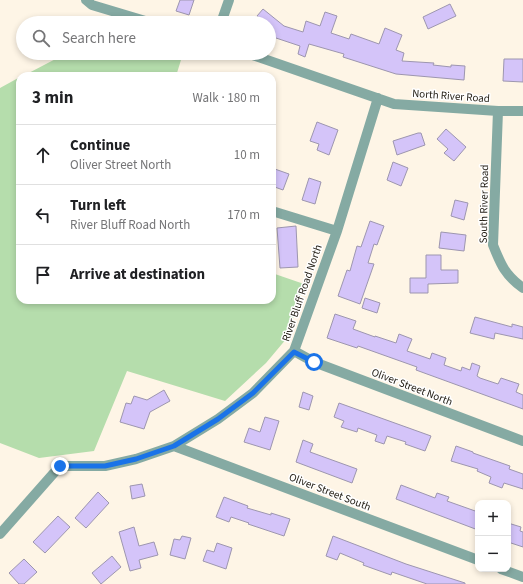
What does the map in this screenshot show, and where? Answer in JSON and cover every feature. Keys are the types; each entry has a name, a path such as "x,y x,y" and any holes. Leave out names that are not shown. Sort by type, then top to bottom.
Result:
{"street":[{"path":"86,0 92,5 129,16"},
{"path":"223,16 229,0"},
{"path":"267,60 378,98"},
{"name":"North River Road","path":"378,98 394,104 498,111 523,111"},
{"name":"River Bluff Road North","path":"0,534 60,466 105,466 136,459 174,446 218,419 253,393 294,352 337,231 378,98"},
{"name":"South River Road","path":"498,111 493,245 500,262 512,280 523,288"},
{"path":"276,212 337,231"},
{"name":"Oliver Street North","path":"294,352 314,362 523,441"},
{"name":"Oliver Street South","path":"174,446 475,559"},
{"path":"509,572 523,577"}],"green space":[{"path":"54,60 181,60 177,72 31,72"},
{"path":"16,79 16,304 276,304 276,274 304,284 287,338 266,363 225,401 127,371 94,451 39,458 0,443 0,88"}],"building":[{"path":"180,0 194,0 189,15 176,11"},
{"path":"450,4 456,16 428,29 423,17"},
{"path":"263,9 272,16 257,16"},
{"path":"325,12 337,16 331,33 349,39 351,34 379,44 385,28 402,35 396,50 404,53 402,61 434,63 433,65 451,67 451,65 465,66 464,80 396,74 343,57 344,54 309,44 305,57 298,54 300,46 276,38 276,20 284,26 303,32 306,21 320,26"},
{"path":"504,59 523,59 523,82 503,81"},
{"path":"317,122 338,130 329,155 317,150 319,144 310,141"},
{"path":"446,129 466,147 454,161 444,153 448,149 437,139"},
{"path":"421,133 425,145 397,155 393,141"},
{"path":"393,162 408,168 401,186 387,180"},
{"path":"276,169 289,174 283,190 276,187"},
{"path":"309,178 321,182 315,204 302,200"},
{"path":"455,200 468,203 464,220 451,216"},
{"path":"370,221 384,226 377,245 374,244 368,263 374,264 360,304 338,296 347,270 350,271 357,246 361,247"},
{"path":"296,226 298,267 280,268 277,228"},
{"path":"441,232 466,235 464,251 439,248"},
{"path":"426,255 441,255 441,270 458,270 458,283 428,284 428,293 410,293 410,278 426,278"},
{"path":"365,298 380,303 377,313 362,308"},
{"path":"335,314 356,321 353,329 375,337 396,343 399,334 412,339 407,351 430,359 432,353 446,358 444,365 461,371 462,367 470,370 472,363 480,366 477,376 480,378 498,384 501,378 519,384 516,392 523,395 523,409 416,370 417,367 358,346 357,348 327,338"},
{"path":"475,317 512,327 512,324 523,327 523,339 495,333 494,339 470,333"},
{"path":"164,390 170,401 150,412 144,429 120,422 126,403 131,404 134,396 147,400"},
{"path":"303,392 313,396 309,410 299,407"},
{"path":"339,403 431,436 425,451 405,444 406,442 387,436 384,444 375,441 377,435 358,428 357,432 341,427 344,421 334,417"},
{"path":"265,417 279,421 270,450 244,442 249,428 260,432"},
{"path":"303,440 313,444 310,452 357,469 352,483 296,462"},
{"path":"456,446 510,466 509,469 523,474 523,489 504,483 502,488 489,483 491,477 477,471 478,469 451,461"},
{"path":"142,484 145,496 132,499 130,486"},
{"path":"401,485 435,498 437,493 449,497 447,501 475,511 475,529 396,499"},
{"path":"98,492 109,503 86,528 75,518"},
{"path":"224,497 248,506 247,508 290,519 284,536 231,517 229,522 216,517"},
{"path":"58,516 70,527 45,553 33,542"},
{"path":"511,524 521,527 520,531 523,532 523,547 511,543"},
{"path":"134,527 139,546 154,542 158,555 139,560 141,568 130,571 119,532"},
{"path":"182,536 191,538 185,559 170,555 174,539 180,540"},
{"path":"333,536 406,564 465,584 427,584 392,572 391,575 363,565 364,563 340,553 337,560 326,556"},
{"path":"217,543 232,548 226,569 203,561 207,550 214,552"},
{"path":"112,556 121,567 101,584 92,573"},
{"path":"24,559 37,572 24,584 19,584 9,573"}],"route":[{"path":"60,466 105,466 136,459 174,446 218,419 253,393 294,352 314,362"}]}
